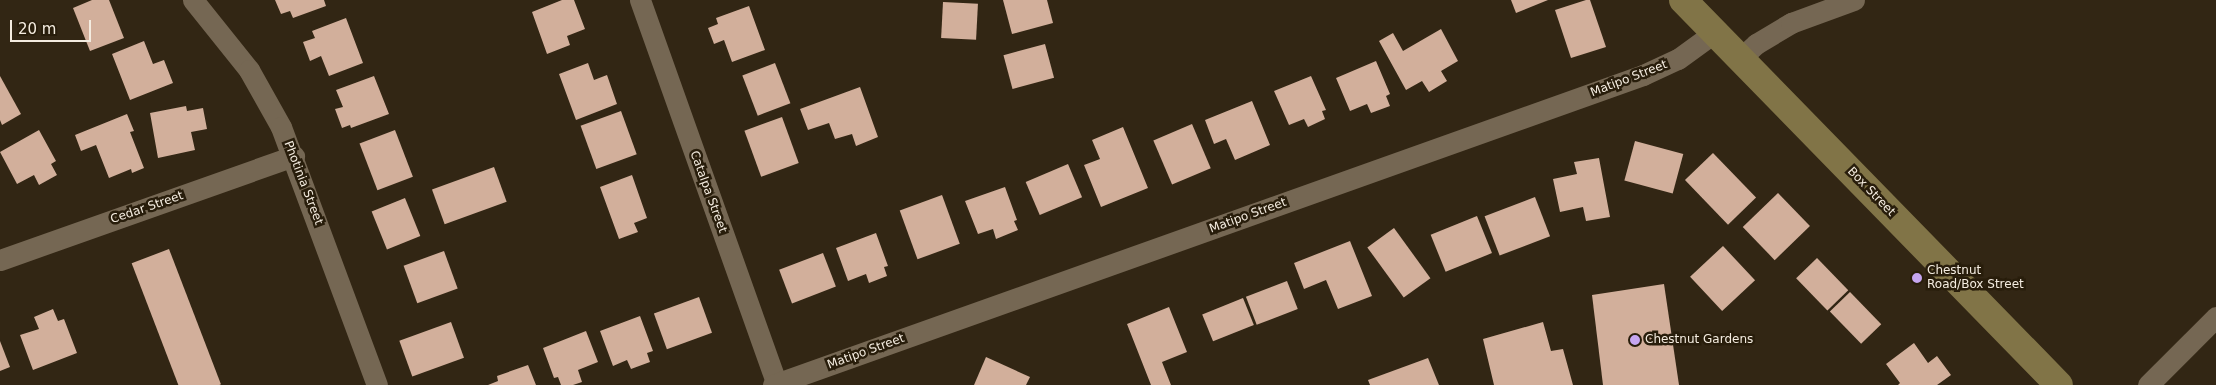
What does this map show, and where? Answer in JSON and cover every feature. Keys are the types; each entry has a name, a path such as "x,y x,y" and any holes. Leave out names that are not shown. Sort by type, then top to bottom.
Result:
{"main road":[{"name":"Box Street","path":"1683,0 2059,385"}],"street":[{"name":"Photinia Street","path":"193,0 250,70 271,106 294,156 377,385"},
{"name":"Catalpa Street","path":"640,0 775,384"},
{"path":"1741,58 1756,44 1790,23 1854,0"},
{"name":"Matipo Street","path":"775,384 1643,75 1678,59 1715,32"},
{"name":"Cedar Street","path":"0,260 294,156"},
{"path":"2148,385 2216,317"}],"building":[{"path":"92,0 109,0 124,38 90,51 73,8"},
{"path":"275,0 324,0 326,6 293,18 290,11 281,14"},
{"path":"562,0 574,0 585,29 567,36 570,45 547,54 532,12"},
{"path":"1003,0 1047,0 1053,23 1012,34"},
{"path":"1511,0 1548,0 1516,13"},
{"path":"1590,0 1606,47 1571,58 1555,10"},
{"path":"943,2 978,4 976,40 941,38"},
{"path":"749,6 765,50 732,62 724,40 714,44 708,28 718,24 716,18"},
{"path":"346,18 363,63 329,76 321,56 310,61 303,42 315,38 312,31"},
{"path":"1441,29 1458,61 1441,71 1447,81 1429,92 1422,81 1406,90 1379,41 1393,33 1403,51"},
{"path":"144,41 153,64 164,60 173,83 130,100 112,54"},
{"path":"1045,44 1054,78 1013,89 1003,55"},
{"path":"1376,61 1390,94 1386,96 1390,106 1371,113 1367,104 1350,111 1336,78"},
{"path":"588,63 594,80 607,75 617,104 576,120 559,74"},
{"path":"775,63 790,103 758,116 742,76"},
{"path":"0,76 21,114 2,125 0,120"},
{"path":"374,76 389,114 351,128 350,125 342,128 335,109 343,107 336,90"},
{"path":"1311,76 1326,110 1322,111 1325,119 1308,127 1304,119 1289,125 1274,91"},
{"path":"860,87 878,137 856,146 852,134 835,139 829,123 808,130 800,109"},
{"path":"1252,101 1270,145 1235,160 1226,139 1214,144 1205,120"},
{"path":"186,106 187,111 203,108 207,129 191,132 195,150 158,158 150,113"},
{"path":"621,111 637,154 596,169 581,126"},
{"path":"127,114 134,131 130,132 144,168 132,173 131,169 109,178 96,145 81,151 75,135"},
{"path":"782,117 799,163 761,177 744,131"},
{"path":"1192,124 1211,168 1172,185 1153,140"},
{"path":"1123,127 1148,188 1101,207 1084,165 1100,159 1092,140"},
{"path":"39,130 56,161 51,164 57,175 39,185 34,175 17,184 0,152"},
{"path":"395,130 413,177 377,190 360,144"},
{"path":"1635,141 1683,154 1673,194 1624,181"},
{"path":"1713,153 1756,198 1728,225 1685,180"},
{"path":"1599,158 1610,217 1586,221 1583,207 1560,212 1553,179 1577,174 1574,162"},
{"path":"1068,164 1082,197 1040,215 1026,182"},
{"path":"494,167 507,202 445,224 432,190"},
{"path":"632,175 647,218 634,223 638,232 619,239 600,187"},
{"path":"1005,187 1017,220 1014,221 1018,230 996,239 993,229 978,234 965,201"},
{"path":"1778,193 1810,226 1775,260 1743,227"},
{"path":"942,195 960,244 917,259 900,210"},
{"path":"1535,197 1550,236 1500,256 1485,216"},
{"path":"405,198 420,236 387,250 372,211"},
{"path":"1477,216 1492,253 1446,272 1431,235"},
{"path":"1394,228 1430,278 1404,298 1367,247"},
{"path":"876,233 888,266 884,267 887,276 869,283 866,274 848,281 836,248"},
{"path":"1350,241 1372,296 1338,309 1326,280 1304,289 1294,263"},
{"path":"1723,246 1755,280 1722,311 1690,277"},
{"path":"169,249 221,384 178,385 132,263"},
{"path":"444,251 458,289 417,303 404,266"},
{"path":"823,253 836,287 792,303 779,270"},
{"path":"1817,258 1848,290 1827,311 1796,278"},
{"path":"1287,281 1298,309 1257,325 1246,297"},
{"name":"Chestnut Gardens","path":"1664,284 1679,385 1603,385 1592,295"},
{"path":"1850,292 1881,324 1861,344 1830,311"},
{"path":"699,297 712,333 667,349 654,313"},
{"path":"1243,298 1254,325 1213,341 1202,314"},
{"path":"1169,307 1187,352 1162,362 1171,385 1151,385 1127,324"},
{"path":"53,309 58,321 64,319 77,353 33,370 20,335 39,329 34,317"},
{"path":"640,316 653,351 647,353 650,362 631,369 627,360 613,366 600,331"},
{"path":"451,322 464,358 412,377 399,341"},
{"path":"1543,322 1551,351 1563,349 1573,385 1494,385 1483,339"},
{"path":"586,331 598,362 578,370 582,382 573,385 561,385 558,377 554,378 543,348"},
{"path":"0,341 10,367 0,371"},
{"path":"1914,343 1928,363 1937,356 1951,375 1937,385 1898,385 1900,383 1886,364"},
{"path":"986,357 1030,377 1026,385 974,385"},
{"path":"1428,358 1439,385 1370,385 1368,380"},
{"path":"528,365 536,385 488,385 498,381 497,376"}],"place":[{"name":"Chestnut Road/Box Street","path":"1917,278"},
{"name":"Chestnut Gardens","path":"1635,340"}]}
